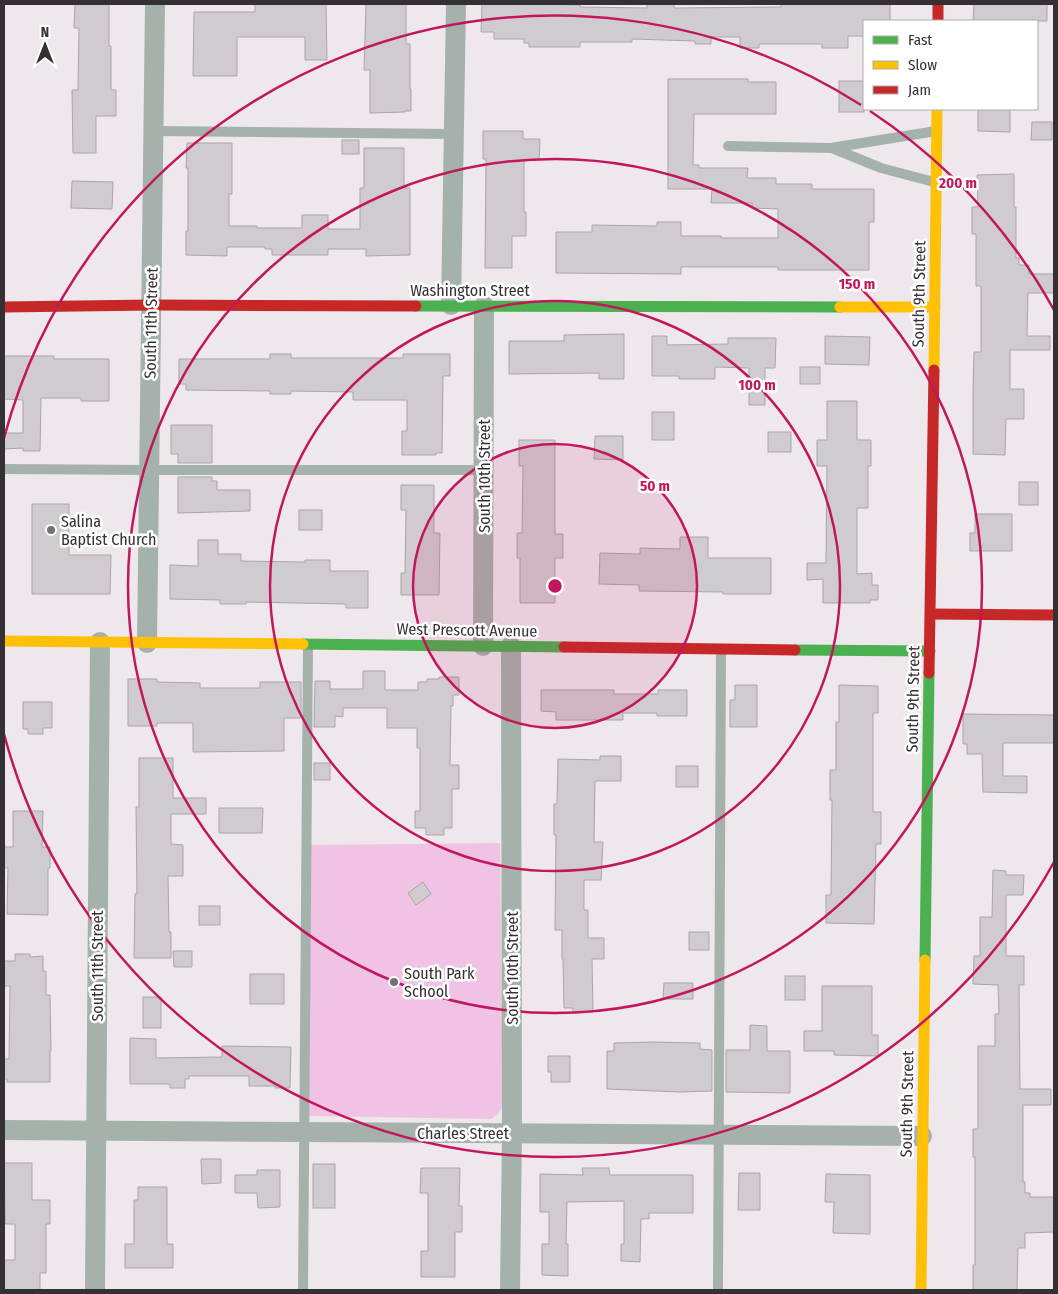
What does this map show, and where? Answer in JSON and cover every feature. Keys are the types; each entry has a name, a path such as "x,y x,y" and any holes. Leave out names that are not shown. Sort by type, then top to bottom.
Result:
{"street":[{"name":"South 11th Street","path":"147,643 155,4"},
{"path":"451,306 456,4"},
{"path":"938,4 938,20"},
{"name":"South 9th Street","path":"921,1290 937,110"},
{"name":"Washington Street","path":"4,307 152,305 935,307"},
{"name":"South 10th Street","path":"482,646 484,306"},
{"path":"931,614 1054,615"},
{"name":"West Prescott Avenue","path":"4,642 930,651"},
{"name":"South 11th Street","path":"95,1290 100,642"},
{"name":"South 10th Street","path":"510,1290 512,1133 512,646"},
{"name":"Charles Street","path":"4,1130 922,1136"}],"lane":[{"path":"153,131 454,134"},
{"path":"728,146 831,148 937,131"},
{"path":"831,148 881,168 936,182"},
{"path":"4,469 484,470"},
{"path":"302,1290 308,644"},
{"path":"718,1290 721,648"}],"shaded area":[{"path":"500,843 503,1105 498,1114 491,1119 308,1116 311,845"}],"building":[{"path":"75,4 109,4 111,90 116,90 116,116 96,116 96,153 73,153 72,90 78,90 79,28 74,28"},
{"path":"255,4 326,4 327,60 305,60 305,37 237,37 237,76 193,76 194,12 255,12"},
{"path":"366,4 406,4 406,44 410,44 411,111 370,113 370,70 364,70"},
{"path":"482,4 548,4 580,5 580,7 647,8 647,4 674,4 674,8 781,7 781,4 890,4 890,20 863,20 863,36 848,36 848,48 822,48 822,44 759,44 759,48 740,48 740,37 711,37 711,44 695,44 695,41 632,39 632,42 580,42 580,47 529,47 529,43 524,43 524,39 494,39 494,32 481,32"},
{"path":"974,4 1047,4 1047,21 973,20"},
{"path":"668,79 748,79 748,82 776,82 776,114 694,114 693,165 699,165 699,168 748,168 747,178 776,178 776,184 812,184 812,189 874,189 874,222 869,222 869,270 778,270 778,267 681,267 681,274 556,273 556,232 592,232 592,225 657,226 657,222 681,222 681,236 778,238 778,209 752,208 752,203 711,203 712,189 668,189"},
{"path":"839,81 863,81 864,112 839,112"},
{"path":"978,110 1010,110 1010,132 978,131"},
{"path":"1032,122 1052,122 1052,140 1031,140"},
{"path":"483,131 523,131 523,139 540,139 539,160 524,160 526,236 512,236 512,268 485,268 486,159 483,159"},
{"path":"342,140 359,140 359,154 342,154"},
{"path":"187,143 232,143 232,194 229,194 229,226 257,226 257,228 302,228 302,215 328,215 328,229 360,229 360,188 364,188 364,148 404,148 404,188 410,188 410,255 366,256 366,249 328,249 328,255 272,255 272,249 265,249 265,247 227,247 227,256 186,255 186,231 188,231"},
{"path":"1014,174 1016,258 1019,258 1019,265 1029,265 1029,274 1054,274 1054,293 1028,293 1027,336 1050,336 1050,350 1010,350 1010,389 1024,389 1024,419 1006,419 1005,455 973,454 974,352 981,352 981,286 976,286 976,234 972,234 972,207 978,207 977,175"},
{"path":"72,181 113,182 112,209 71,208"},
{"path":"624,334 624,379 599,379 599,373 509,374 509,341 564,341 564,335"},
{"path":"652,336 667,336 667,345 728,344 728,338 776,338 775,368 765,368 765,405 749,405 749,368 715,367 715,379 679,379 679,376 652,376"},
{"path":"825,336 870,337 869,365 825,364"},
{"path":"270,354 291,354 291,358 403,358 403,354 450,354 450,376 443,376 442,453 436,453 436,455 402,455 402,431 407,431 407,400 353,400 353,392 291,391 291,394 270,394 270,391 186,390 186,384 179,384 179,359 270,359"},
{"path":"4,356 54,356 54,359 109,359 109,401 81,401 81,398 41,398 40,451 23,451 23,448 4,449 4,433 23,433 23,400 4,399"},
{"path":"800,367 820,367 820,384 800,384"},
{"path":"827,401 857,401 857,440 871,440 871,466 868,466 868,508 857,508 857,574 872,573 872,585 878,585 878,600 870,600 870,603 823,603 823,579 807,580 807,563 826,563 827,466 817,466 817,440 827,440"},
{"path":"652,412 674,412 674,440 652,440"},
{"path":"171,425 212,425 212,463 178,463 178,454 171,454"},
{"path":"768,432 791,432 791,452 768,452"},
{"path":"595,436 623,436 623,460 594,459"},
{"path":"519,440 555,440 555,534 563,534 563,558 555,558 555,603 520,603 520,558 517,558 517,533 522,533 523,466 519,466"},
{"path":"178,477 212,477 212,481 217,481 217,490 250,490 250,511 178,513"},
{"path":"1019,482 1038,482 1038,505 1019,505"},
{"path":"401,485 434,485 434,533 440,533 439,595 401,595 401,573 405,573 406,510 401,510"},
{"name":"Salina Baptist Church","path":"32,504 69,504 69,555 111,555 110,594 32,594"},
{"path":"299,510 322,510 322,530 299,530"},
{"path":"975,514 1012,514 1012,551 970,551 970,533 975,533"},
{"path":"680,537 708,537 708,558 771,558 771,594 639,591 639,585 599,584 600,553 640,554 640,548 680,549"},
{"path":"198,540 218,540 218,554 241,554 241,561 305,562 305,560 330,560 330,571 368,571 368,608 346,608 346,604 246,602 246,604 220,604 220,600 170,599 170,565 198,566"},
{"path":"363,671 385,671 385,690 418,690 418,682 427,682 427,679 459,677 459,695 453,695 453,706 451,706 450,765 459,765 459,789 452,789 452,828 444,828 444,835 426,835 426,828 415,828 415,811 420,811 420,748 417,748 417,728 387,728 387,708 343,708 343,717 335,716 335,727 314,727 315,681 330,681 330,689 363,689"},
{"path":"128,679 157,679 157,682 200,683 200,688 260,688 260,682 301,682 301,718 284,718 284,751 193,752 193,723 157,723 157,726 128,726"},
{"path":"735,685 757,685 757,727 730,727 730,700 735,700"},
{"path":"839,685 878,686 878,713 873,713 873,812 881,812 881,844 876,844 874,924 826,923 826,895 831,895 832,800 830,800 830,770 836,770 836,722 839,722"},
{"path":"541,690 614,690 614,694 658,694 658,690 687,690 687,716 657,716 657,713 623,713 623,720 556,720 556,712 541,711"},
{"path":"23,702 52,702 52,728 43,728 43,734 28,734 28,729 23,729"},
{"path":"963,714 1054,715 1054,743 1003,743 1003,776 1027,776 1027,793 983,792 982,754 967,754 967,744 963,744"},
{"path":"600,756 621,756 621,781 595,781 594,842 603,842 601,880 584,880 584,910 588,910 588,938 604,938 604,959 592,959 593,1012 573,1012 573,1008 564,1008 562,930 555,930 556,835 554,835 554,804 557,804 558,759 600,760"},
{"path":"139,758 173,758 173,798 206,798 206,814 171,814 171,844 183,845 183,876 168,876 171,958 134,958 135,894 137,894 136,807 139,807"},
{"path":"314,763 330,763 330,780 314,780"},
{"path":"676,766 698,766 698,787 676,787"},
{"path":"219,808 263,808 262,833 219,833"},
{"path":"13,811 43,811 42,847 50,847 48,915 7,914 8,868 4,868 4,847 13,847"},
{"path":"993,870 1006,871 1006,875 1024,875 1023,895 1006,895 1006,956 1024,956 1024,985 1019,985 1020,1089 1051,1089 1051,1105 1023,1105 1023,1182 1025,1182 1025,1193 1030,1193 1030,1197 1054,1197 1054,1232 1025,1233 1025,1248 1018,1248 1017,1290 973,1290 973,1265 975,1265 975,1157 973,1157 973,1129 978,1129 978,1046 995,1046 995,1014 999,1014 998,985 973,984 974,956 980,956 980,917 992,917"},
{"path":"423,882 431,894 416,905 408,893"},
{"path":"199,906 220,906 220,925 199,925"},
{"path":"689,932 709,932 709,950 689,950"},
{"path":"173,951 192,951 192,967 174,967"},
{"path":"15,954 30,954 30,957 43,956 43,971 46,971 46,995 50,995 50,1082 7,1082 7,1079 4,1079 4,1059 9,1059 10,986 4,986 4,961 15,961"},
{"path":"250,974 284,974 284,1004 250,1004"},
{"path":"785,976 805,976 805,1000 785,1000"},
{"path":"664,983 693,983 693,999 663,999"},
{"path":"822,986 872,986 872,1035 878,1035 878,1056 834,1055 834,1051 804,1051 804,1031 822,1031"},
{"path":"143,997 161,997 161,1028 143,1028"},
{"path":"750,1025 767,1026 767,1051 790,1051 790,1093 726,1092 726,1050 750,1050"},
{"path":"130,1038 156,1039 156,1058 222,1057 222,1046 291,1047 290,1088 249,1086 249,1076 189,1076 189,1079 185,1079 185,1088 170,1088 170,1084 130,1084"},
{"path":"614,1043 700,1043 700,1049 712,1050 712,1091 680,1092 607,1089 607,1051 614,1051"},
{"path":"548,1056 570,1056 570,1082 551,1082 551,1072 548,1072"},
{"path":"201,1159 221,1159 221,1183 202,1184"},
{"path":"4,1163 32,1163 32,1200 50,1200 50,1224 46,1224 46,1273 40,1273 40,1290 4,1290 4,1260 15,1260 15,1224 5,1224"},
{"path":"313,1164 335,1164 335,1208 313,1208"},
{"path":"421,1168 460,1168 459,1206 462,1206 462,1232 455,1232 455,1277 421,1277 421,1251 428,1251 428,1193 420,1193"},
{"path":"582,1168 609,1168 610,1175 693,1175 693,1213 649,1213 649,1219 641,1219 640,1262 621,1261 621,1244 624,1244 624,1201 567,1202 566,1244 568,1244 568,1276 542,1275 542,1244 549,1244 549,1212 540,1212 540,1174 583,1175"},
{"path":"257,1170 280,1170 280,1207 258,1208 257,1193 235,1193 235,1175 257,1175"},
{"path":"739,1173 760,1173 760,1210 738,1210"},
{"path":"826,1174 870,1175 870,1234 833,1233 834,1202 825,1202"},
{"path":"138,1187 167,1187 167,1244 173,1244 173,1268 125,1268 125,1244 134,1244 134,1200 138,1200"}],"traffic: fast":[{"path":"416,306 840,307"},
{"path":"303,644 564,647"},
{"path":"795,650 930,651"},
{"path":"925,960 929,673"}],"traffic: slow":[{"path":"934,370 937,110"},
{"path":"840,307 935,307"},
{"path":"4,641 303,644"},
{"path":"921,1290 925,960"}],"traffic: jam":[{"path":"938,4 938,20"},
{"path":"4,307 152,305 416,306"},
{"path":"929,673 934,370"},
{"path":"931,614 1054,615"},
{"path":"564,647 795,650"}],"place":[{"name":"Salina Baptist Church","path":"51,530"},
{"name":"South Park School","path":"394,982"}]}
